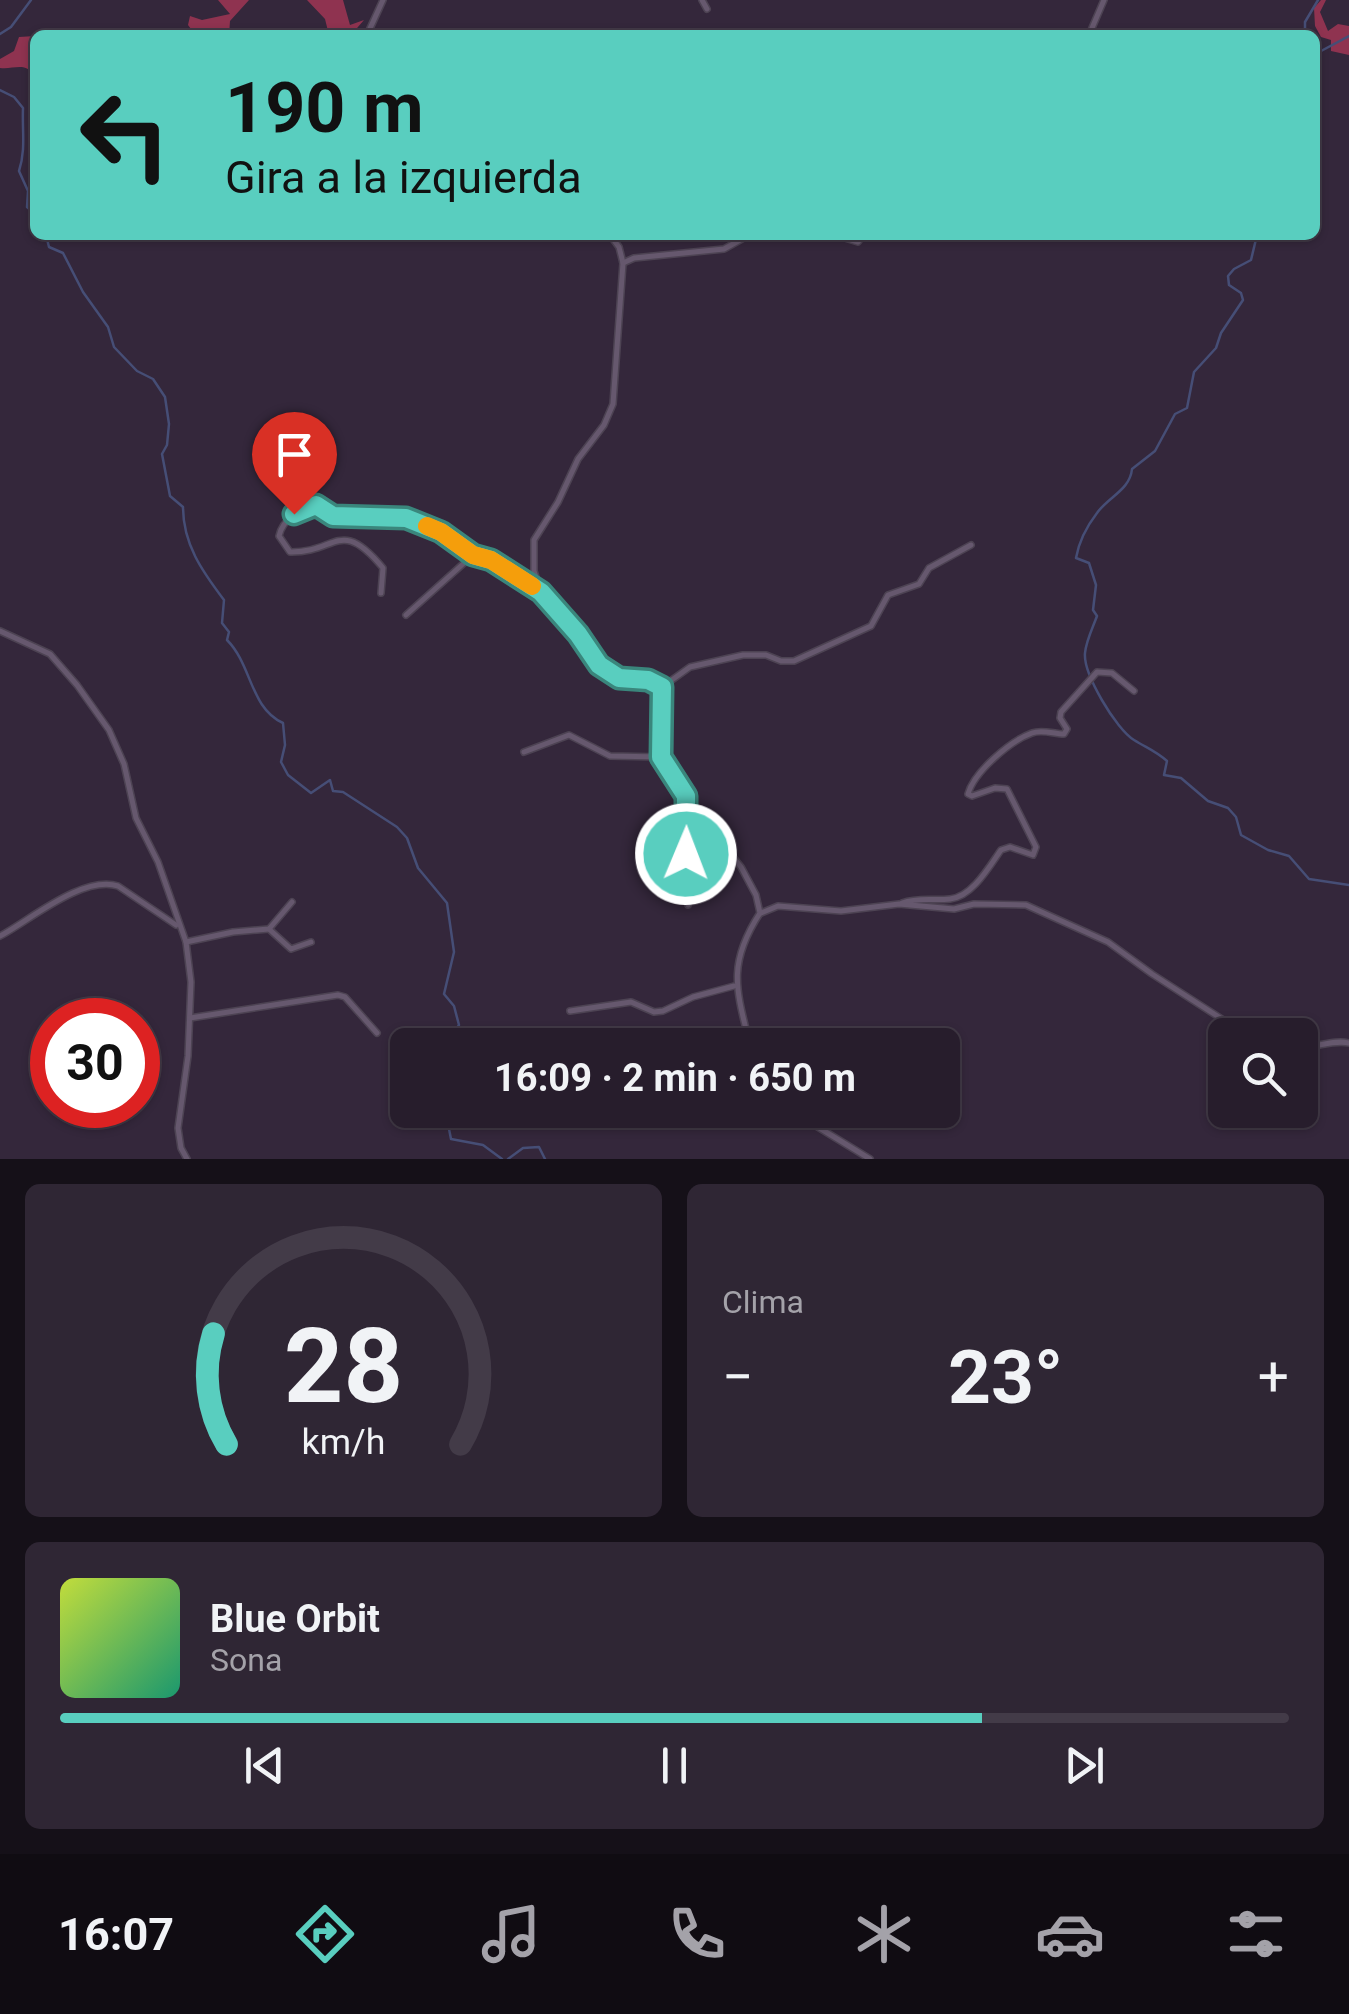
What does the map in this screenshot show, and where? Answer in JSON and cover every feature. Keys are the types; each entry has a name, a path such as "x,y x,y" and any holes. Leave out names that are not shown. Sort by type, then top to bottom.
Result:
{"street":[{"path":"369,30 383,0"},
{"path":"702,0 707,10"},
{"path":"1090,30 1104,0"},
{"path":"541,592 534,571 534,540 613,404 623,263 614,240"},
{"path":"623,263 634,258 724,249 740,240"},
{"path":"381,594 384,568 361,544 344,540 290,552 278,536 280,527 294,514 316,505 333,516 406,518 441,532 473,555 491,560 541,592 599,665 619,678 648,680 662,687"},
{"path":"662,687 690,667 744,655 766,654 781,661 794,661 810,654 871,626 888,595 919,584 929,568 972,545"},
{"path":"406,614 473,555"},
{"path":"0,632 50,654 109,730 124,764 136,818 158,862 186,942 190,1018 178,1128 180,1148 187,1159"},
{"path":"900,904 917,898 953,899 965,894 1001,850 1010,847 1030,855 1036,852 1007,789 995,788 972,796 968,794 970,785 982,768 1033,732 1064,734 1068,729 1060,718 1061,712 1097,672 1112,674 1134,691"},
{"path":"662,687 661,757 742,868 760,913"},
{"path":"524,752 569,735 610,756 661,757"},
{"path":"686,796 684,874 688,905"},
{"path":"0,936 69,896 108,883 178,926"},
{"path":"186,942 269,929 292,902"},
{"path":"746,1028 735,986 736,966 745,937 760,913 778,906 841,911 900,904 954,909 974,904 1026,905 1108,942 1222,1018"},
{"path":"269,929 290,949 311,942"},
{"path":"570,1011 631,1002 654,1012 662,1011 735,986"},
{"path":"190,1018 338,995 345,997 377,1034"},
{"path":"1318,1048 1340,1041 1349,1044"},
{"path":"819,1128 870,1159"}],"shaded area":[{"path":"218,0 249,0 230,21 229,30 197,30 188,25 190,16 202,20 230,14"},
{"path":"307,0 343,0 350,25 364,20 355,30 328,30 325,19"},
{"path":"1326,0 1320,12 1328,31 1338,24 1349,26 1349,55 1331,51 1331,40 1321,37 1315,26 1314,8"},
{"path":"30,36 30,71 0,68 0,59 14,51 19,37"}],"waterway":[{"path":"0,34 11,27 31,0"},
{"path":"1305,30 1305,22 1318,0"},
{"path":"1321,51 1349,36"},
{"path":"0,90 14,97 23,108 19,171 28,191 30,210"},
{"path":"47,240 49,247 63,253 83,292 108,327 114,347 137,371 153,379 165,397 169,424 162,454 170,496 183,507 190,545 224,600 222,623 229,632 227,640 242,661 257,697 283,723 285,745 281,762 288,775 311,793 330,780 333,791 343,792 397,827 407,838 418,868 447,903 454,952 444,994 454,1006 457,1028"},
{"path":"1256,240 1251,260 1228,276 1229,285 1241,293 1243,300 1216,348 1194,372 1187,408 1175,414 1155,451 1132,469 1123,488 1097,513 1081,540 1076,558 1089,563 1096,585 1093,610 1097,616 1087,644 1086,662 1095,687 1118,725 1167,761 1164,775 1181,778 1208,801 1228,808 1236,817 1241,835 1289,856 1309,879 1349,885"},
{"path":"449,1128 451,1139 483,1145 502,1159"},
{"path":"508,1159 523,1148 539,1147 545,1159"}],"slow traffic":[{"path":"427,526 532,586"}],"route":[{"path":"294,514 316,505 333,516 406,518 441,532 473,555 491,560 541,592 588,646 599,665 619,678 648,680 662,687 661,757 686,796 686,854"}]}
